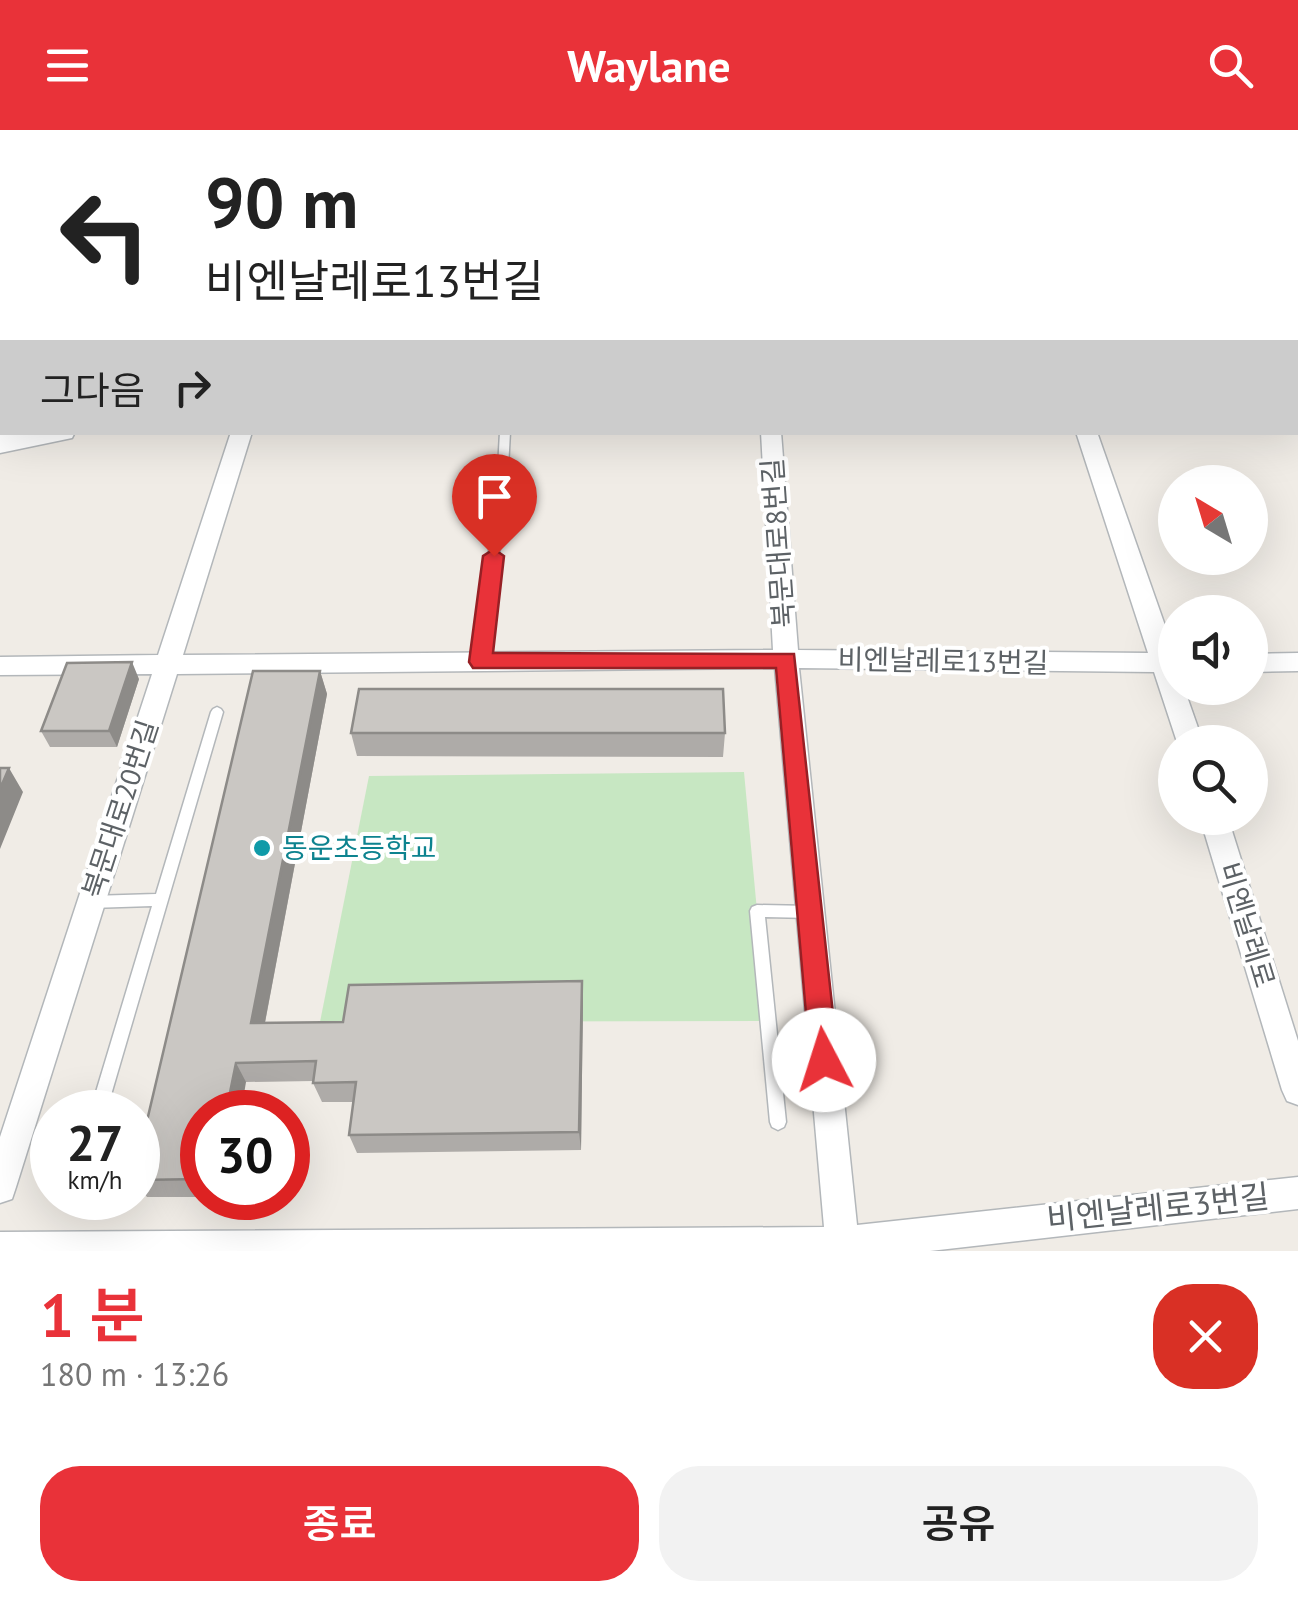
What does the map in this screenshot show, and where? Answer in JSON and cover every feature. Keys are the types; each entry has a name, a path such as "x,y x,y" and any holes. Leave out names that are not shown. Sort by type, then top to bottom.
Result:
{"street":[{"path":"0,444 46,435"},
{"name":"북문대로20번길","path":"0,1186 88,902 241,435"},
{"name":"북문대로8번길","path":"770,435 786,660 842,1247"},
{"path":"1087,435 1158,630"},
{"name":"비엔날레로13번길","path":"0,666 786,660 1158,663"},
{"path":"1268,662 1298,662"},
{"name":"비엔날레로","path":"1219,835 1298,1090"},
{"name":"비엔날레로3번길","path":"0,1248 842,1247 1298,1193"}],"lane":[{"path":"480,662 505,435"},
{"path":"105,1090 217,712"},
{"path":"88,902 162,900"},
{"path":"778,1122 757,911 810,912"}],"green space":[{"path":"744,772 757,911 761,1021 320,1022 369,776"}],"building":[{"path":"132,662 109,731 41,731 67,663"},
{"name":"동운초등학교","path":"253,671 320,671 251,1023 343,1022 349,985 582,981 579,1132 349,1135 356,1082 313,1083 316,1061 236,1063 230,1090 180,1090 180,1179 160,1180 160,1090 154,1090"},
{"path":"359,689 723,689 725,733 351,733"},
{"path":"0,768 9,768 0,789"}],"place":[{"name":"동운초등학교","path":"262,848"}],"route":[{"path":"494,556 480,662 786,660 824,1060"}]}
